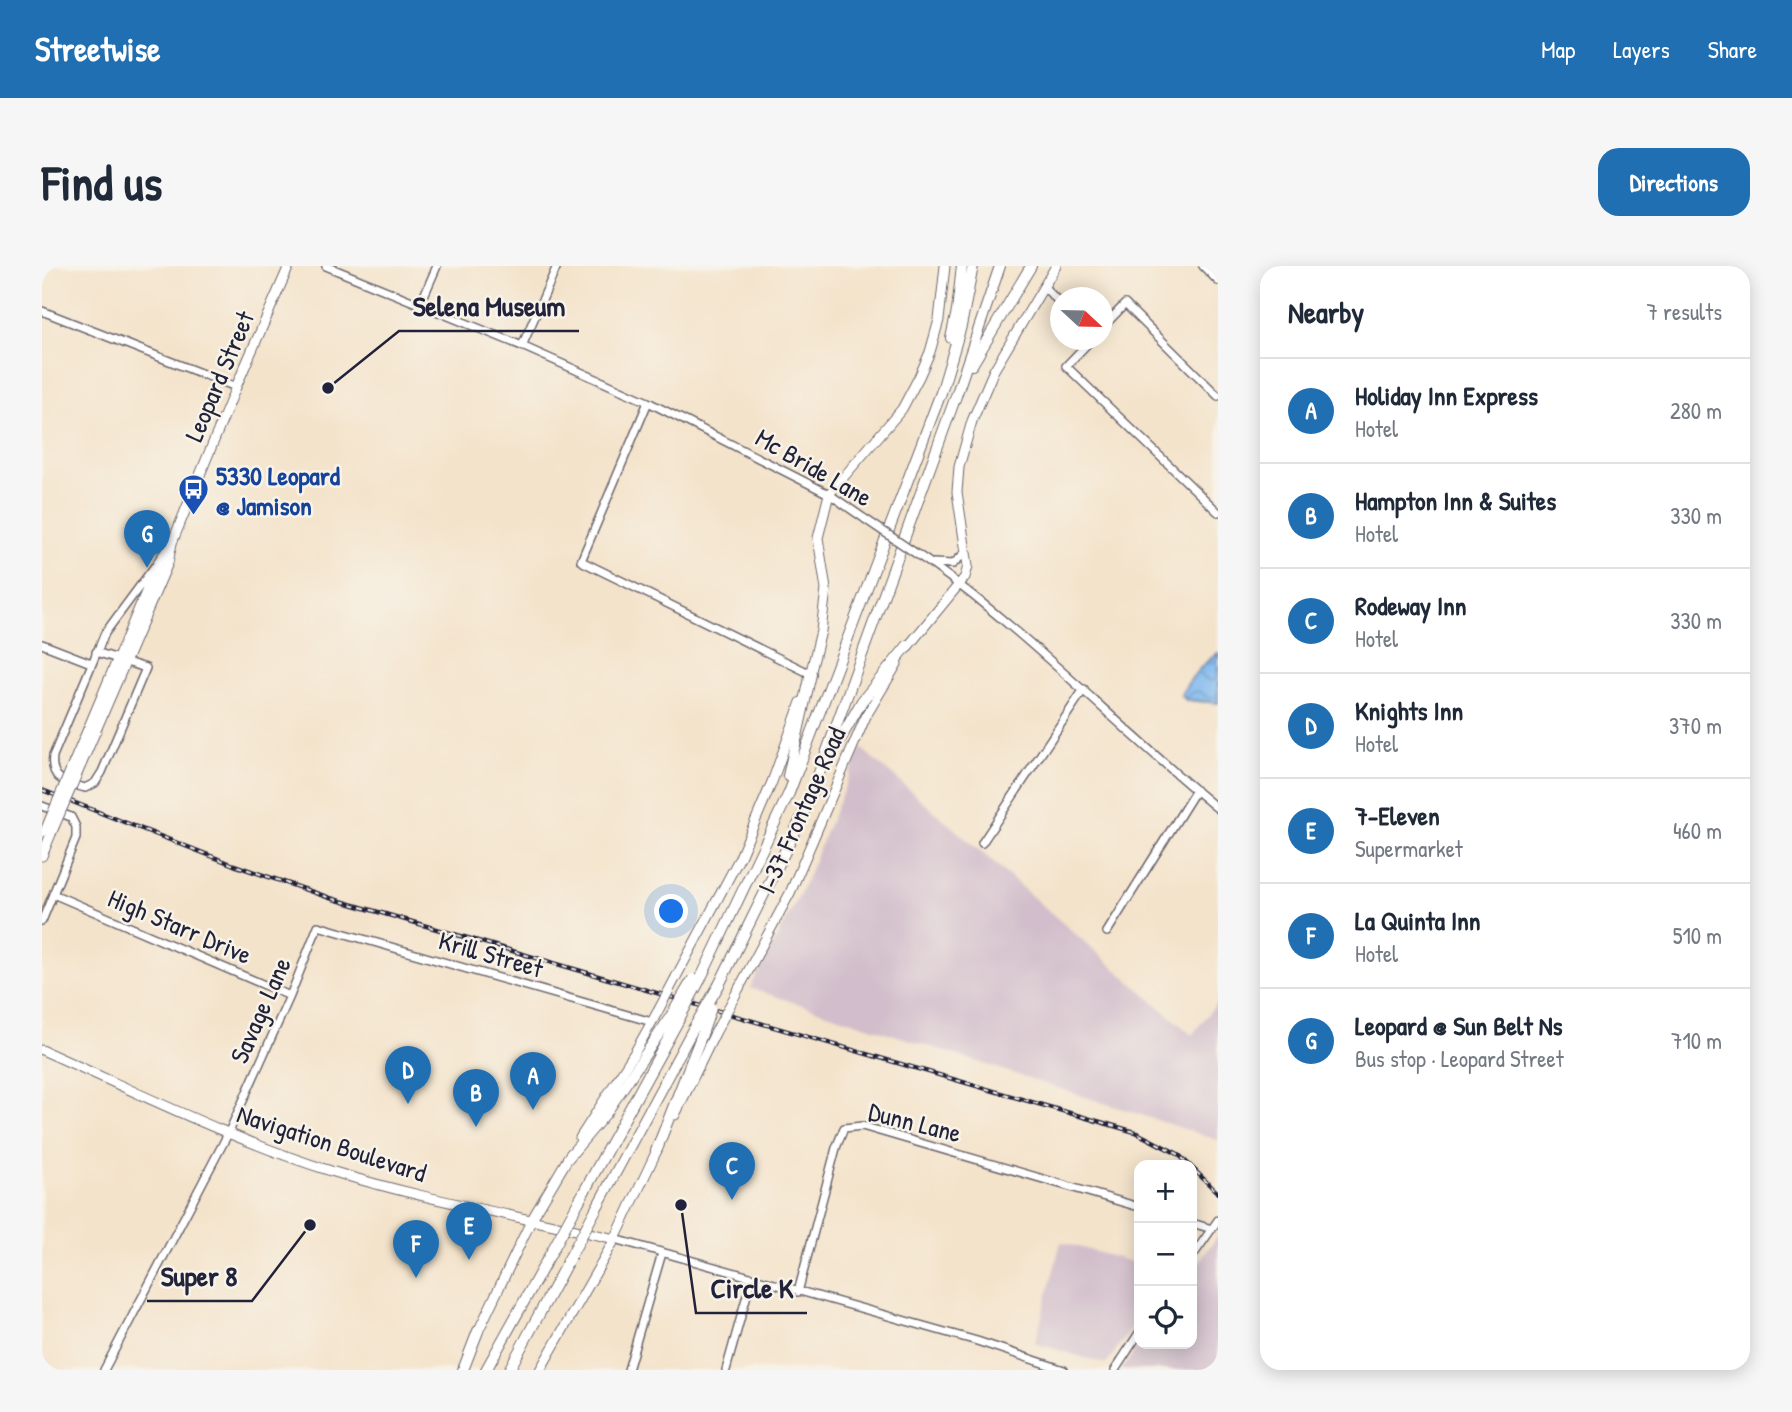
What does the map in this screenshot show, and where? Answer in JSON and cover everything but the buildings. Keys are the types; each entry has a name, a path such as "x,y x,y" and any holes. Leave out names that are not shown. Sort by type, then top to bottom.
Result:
{"highway":[{"path":"942,390 942,372 957,311 962,266"},
{"path":"486,1370 696,979 723,934 789,793 942,390 961,326 973,266"},
{"path":"509,1370 596,1209 697,1032 801,819 956,396 1000,266"},
{"path":"956,396 986,338 1031,266"},
{"path":"815,784 862,701 908,645"},
{"path":"756,864 790,771 811,674"},
{"path":"568,1158 606,1113 674,1020"},
{"path":"656,1151 697,1032"},
{"path":"463,1370 478,1331"}],"main road":[{"name":"Leopard Street","path":"42,856 46,834 122,660 168,563 172,543 289,266"},
{"name":"I-37 Frontage Road","path":"458,1370 532,1219 652,1022 740,857 772,782 811,674 821,631 826,589 818,538 829,494 902,409 930,352 939,320 945,266"},
{"name":"I-37 Frontage Road","path":"540,1370 615,1239 715,1033 790,893 866,716 908,645 967,572 957,492 959,467 972,421 994,370 1056,266"},
{"name":"Leopard Street","path":"122,660 159,561 172,543"},
{"name":"Navigation Boulevard","path":"42,1050 229,1132 320,1167 464,1205 615,1239"}],"street":[{"name":"Mc Bride Lane","path":"326,266 522,346 648,402 829,494 959,584 1084,689 1218,808"},
{"path":"420,305 437,266"},
{"path":"522,346 557,266"},
{"path":"1203,266 1218,281"},
{"path":"1044,287 1050,293"},
{"path":"1113,317 1125,304 1218,396"},
{"path":"42,311 236,387"},
{"path":"1081,350 1066,366 1218,512"},
{"path":"648,402 581,561 811,674"},
{"path":"930,563 953,564 966,552"},
{"path":"96,652 146,668 102,772 95,783 85,788 55,775 51,768 53,756 91,663 96,652 116,615 159,561"},
{"path":"42,644 91,663"},
{"path":"982,843 1084,689"},
{"path":"1107,932 1196,790"},
{"path":"42,806 71,817 76,827 76,838 42,921"},
{"name":"High Starr Drive","path":"53,894 290,996"},
{"name":"Savage Lane","path":"104,1370 229,1132 318,926"},
{"name":"Krill Street","path":"318,926 652,1022"},
{"name":"Dunn Lane","path":"798,1292 836,1149 845,1128 862,1126 1134,1207"},
{"path":"1197,1250 1218,1220"},
{"path":"1197,1224 1212,1229"},
{"name":"Navigation Boulevard","path":"615,1239 977,1341 1064,1370"},
{"path":"628,1370 662,1253"},
{"path":"726,1370 752,1277"},
{"path":"1115,1370 1134,1341"}],"shaded area":[{"path":"861,748 1192,1035 1218,1001 1218,1140 750,988 799,896"},
{"path":"1218,1236 1218,1370 1121,1370 1136,1349 1197,1349 1197,1265"},
{"path":"1061,1242 1134,1263 1134,1325 1106,1364 1035,1343"}],"water":[{"path":"1218,653 1218,703 1186,700 1181,695 1188,683"}],"railway":[{"path":"42,790 234,865 330,898 1135,1132 1178,1154 1218,1193"}],"place":[{"name":"Selena Museum","path":"328,388"},
{"name":"5330 Leopard @ Jamison","path":"193,517"},
{"name":"Leopard @ Sun Belt Ns","path":"147,568"},
{"name":"Knights Inn","path":"408,1104"},
{"name":"Holiday Inn Express","path":"533,1110"},
{"name":"Hampton Inn & Suites","path":"476,1127"},
{"name":"Rodeway Inn","path":"732,1200"},
{"name":"Circle K","path":"681,1205"},
{"name":"Super 8","path":"310,1225"},
{"name":"7-Eleven","path":"469,1260"},
{"name":"La Quinta Inn","path":"416,1278"}]}
